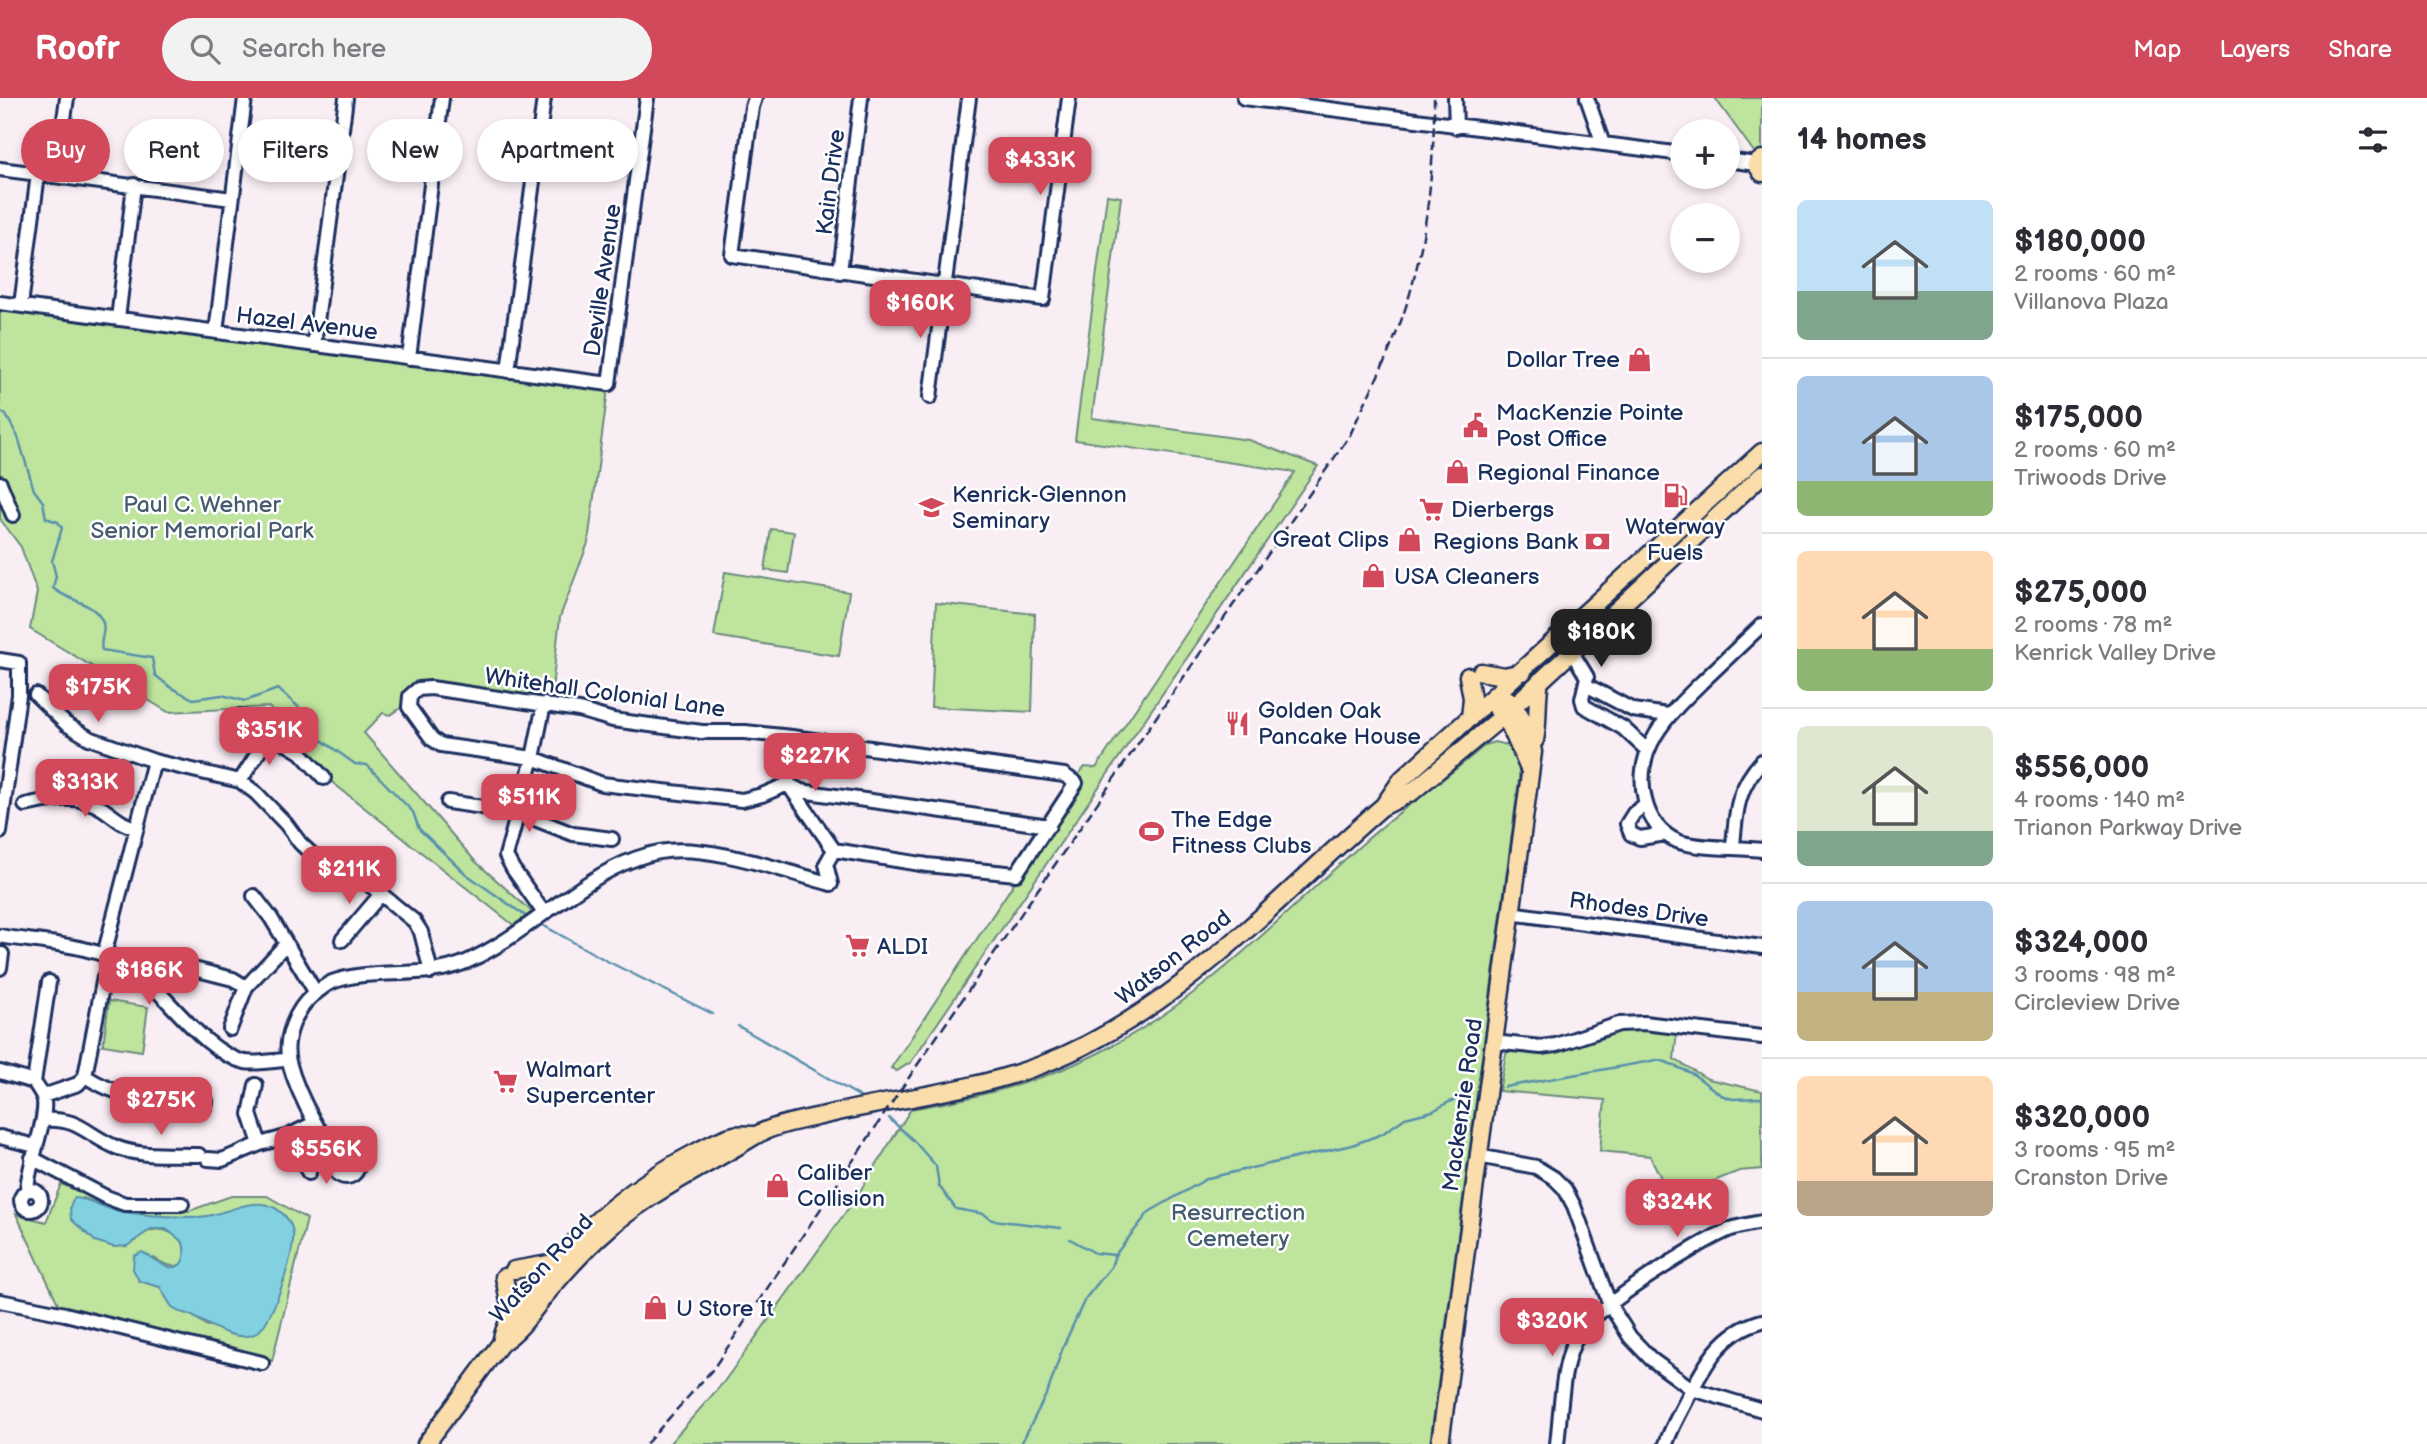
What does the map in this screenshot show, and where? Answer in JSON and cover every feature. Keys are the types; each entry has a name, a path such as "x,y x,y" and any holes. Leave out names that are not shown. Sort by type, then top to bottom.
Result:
{"main road":[{"name":"Watson Road","path":"501,1343 504,1326 555,1263 612,1207 659,1173 732,1135 755,1135 816,1118 970,1086 1017,1073 1060,1057 1139,1016 1189,979 1382,807 1402,779 1715,495 1760,460"},
{"name":"Watson Road","path":"1382,807 1412,792 1508,711 1762,475"},
{"path":"1470,718 1475,674 1504,676 1522,672"},
{"path":"1476,738 1498,736 1526,749 1537,728 1536,704 1540,681"},
{"name":"Mackenzie Road","path":"1440,1444 1530,771 1526,749 1528,727 1495,697"},
{"name":"Watson Road","path":"426,1444 501,1343 517,1333 574,1262 631,1210 683,1175 737,1149 755,1135"},
{"path":"512,1316 509,1273 555,1263"}],"street":[{"path":"64,119 67,98"},
{"path":"216,332 245,98"},
{"path":"314,345 346,98"},
{"path":"409,358 442,98"},
{"path":"508,371 544,98"},
{"name":"Deville Avenue","path":"609,384 647,98"},
{"path":"755,98 732,256 1043,299 1069,98"},
{"name":"Kain Drive","path":"840,272 861,98"},
{"path":"930,397 969,98"},
{"path":"1244,98 1670,152"},
{"path":"1455,98 1456,127"},
{"path":"1587,98 1603,144"},
{"path":"1740,162 1760,165"},
{"path":"0,169 21,172"},
{"path":"21,305 37,182"},
{"path":"110,182 232,199"},
{"path":"118,319 134,185"},
{"name":"Hazel Avenue","path":"0,303 609,384"},
{"path":"0,483 13,515"},
{"path":"1762,625 1668,715 1647,750 1643,777 1646,804 1654,823 1674,840 1688,845 1762,850"},
{"path":"1572,652 1587,677 1581,699 1584,706 1623,728 1647,750"},
{"path":"0,660 19,663 19,695 0,831"},
{"path":"1586,685 1633,710 1668,715"},
{"name":"Whitehall Colonial Lane","path":"533,758 441,745 432,739 409,707 410,696 418,689 431,688 579,710 613,720 702,732 745,732 792,737 1064,775 1076,783 1049,826"},
{"path":"36,695 66,724 89,738 154,761 240,781 264,801 318,860 365,881 414,921 421,932 431,972"},
{"path":"544,704 533,758 506,856 544,913"},
{"path":"240,716 269,736 300,752 324,778"},
{"path":"240,781 269,736"},
{"path":"788,784 801,791 1049,826 1016,874 927,865 834,850 788,784 792,737"},
{"path":"533,758 602,783 742,800 788,784"},
{"path":"104,955 154,761"},
{"path":"1733,846 1736,806 1745,783 1762,761"},
{"path":"25,805 69,798 102,808 123,825 137,828"},
{"path":"448,802 517,812 573,834 612,839"},
{"path":"1646,804 1629,819 1627,824 1630,834 1640,838 1666,834"},
{"path":"340,1154 314,1122 288,1060 295,1018 300,1008 332,981 351,977 431,972 465,962 493,947 594,879 621,864 661,852 718,854 831,884 826,864 834,850"},
{"path":"342,940 381,894"},
{"path":"254,896 271,918 316,993"},
{"name":"Rhodes Drive","path":"1510,913 1762,947"},
{"path":"0,936 104,955 129,967 149,983 223,1054 246,1062 288,1060"},
{"path":"230,1029 246,986 285,945"},
{"path":"0,968 2,954"},
{"path":"182,966 233,979 246,986"},
{"path":"43,1096 78,1084 85,1076 104,977"},
{"path":"34,1082 49,982"},
{"path":"1493,1042 1541,1047 1556,1045 1619,1024 1644,1023 1762,1037"},
{"path":"0,1072 34,1082 43,1096 43,1120 33,1152 27,1191"},
{"path":"85,1076 97,1084 145,1099 192,1104"},
{"path":"256,1085 250,1114 260,1144"},
{"path":"43,1120 60,1119 79,1125 120,1149 222,1160 260,1144 286,1137 314,1122"},
{"path":"0,1137 33,1152 106,1197 125,1203 182,1204"},
{"path":"286,1137 309,1173"},
{"path":"1478,1156 1536,1167 1554,1178 1565,1189 1574,1206 1610,1304 1630,1337 1651,1359 1692,1389 1762,1410"},
{"path":"1557,1444 1569,1354 1578,1335 1592,1318 1700,1244 1732,1228 1762,1222"},
{"path":"0,1301 65,1314 262,1363"},
{"path":"1666,1444 1710,1357 1724,1341 1740,1329 1762,1321"}],"green space":[{"path":"1715,98 1762,98 1762,163 1740,133 1740,119 1730,119"},
{"path":"1107,195 1121,197 1092,418 1249,440 1318,466 911,1062 897,1071 891,1068 1082,781 1076,777 1085,767 1096,768 1295,472 1075,440"},
{"name":"Paul C. Wehner Senior Memorial Park","path":"0,308 608,389 588,543 560,617 551,698 420,681 406,690 402,707 390,715 383,713 364,733 475,861 531,911 516,927 333,783 269,707 168,712 30,629 37,592 21,547 0,519"},
{"path":"771,529 794,532 788,573 765,570"},
{"path":"725,572 849,592 839,656 714,636"},
{"path":"936,603 1035,614 1032,712 931,707"},
{"name":"Resurrection Cemetery","path":"1494,742 1512,746 1519,764 1519,780 1430,1444 669,1444 723,1383 855,1199 911,1109 987,1094 1037,1079 1085,1060 1143,1028 1209,981 1391,819 1485,745"},
{"path":"109,1001 148,1007 142,1051 103,1045"},
{"path":"1636,1028 1677,1031 1674,1059 1708,1079 1762,1091 1762,1169 1739,1171 1671,1198 1650,1156 1600,1151 1605,1100 1499,1091 1509,1050"},
{"path":"61,1184 116,1207 189,1211 231,1196 267,1196 307,1219 272,1361 61,1310 16,1214 46,1222","holes":["83,1198 111,1208 155,1216 200,1217 254,1205 274,1209 286,1217 284,1281 267,1319 207,1326 193,1316 174,1309 160,1287 146,1283 154,1258 173,1266 182,1263 185,1252 183,1242 164,1230 152,1230 134,1242 99,1241 71,1219"]}],"water":[{"path":"74,1198 85,1199 114,1210 156,1216 208,1216 257,1204 278,1210 291,1226 293,1243 282,1286 264,1325 251,1335 234,1335 174,1309 160,1287 139,1281 133,1269 134,1256 142,1252 169,1267 178,1266 183,1260 183,1242 166,1229 151,1229 127,1246 114,1247 95,1241 71,1219 70,1207"}],"waterway":[{"path":"0,411 6,415 18,437 34,490 43,502 46,518 58,522 62,528 52,561 56,576 53,588 88,606 99,616 104,626 102,650 152,658 155,675 170,687 193,699 222,695 245,701 278,689 302,710 302,726 355,764 367,765 413,812 419,829 466,874 527,917"},
{"path":"539,923 607,961 713,1014"},
{"path":"738,1026 859,1096"},
{"path":"1505,1087 1657,1060 1693,1074 1721,1095 1732,1099 1762,1098"},
{"path":"1021,1444 1048,1391 1063,1347 1085,1299 1149,1212 1208,1178 1352,1145 1382,1134 1405,1118 1433,1111 1468,1096"},
{"path":"889,1118 936,1166 939,1186 956,1209 984,1214 992,1220 1061,1228"},
{"path":"1070,1239 1095,1253 1115,1255"}],"railway":[{"path":"646,1444 713,1369 918,1064 1350,435 1395,336 1416,269 1427,211 1433,153 1434,98"}],"place":[{"name":"Dollar Tree","path":"1640,359"},
{"name":"MacKenzie Pointe Post Office","path":"1476,425"},
{"name":"Regional Finance","path":"1457,472"},
{"name":"Waterway Fuels","path":"1675,496"},
{"name":"Kenrick-Glennon Seminary","path":"932,507"},
{"name":"Dierbergs","path":"1431,509"},
{"name":"Great Clips","path":"1409,539"},
{"name":"Regions Bank","path":"1598,541"},
{"name":"USA Cleaners","path":"1374,576"},
{"name":"Golden Oak Pancake House","path":"1238,723"},
{"name":"The Edge Fitness Clubs","path":"1151,832"},
{"name":"ALDI","path":"857,946"},
{"name":"Walmart Supercenter","path":"506,1082"},
{"name":"Caliber Collision","path":"777,1185"},
{"name":"U Store It","path":"656,1308"}]}
